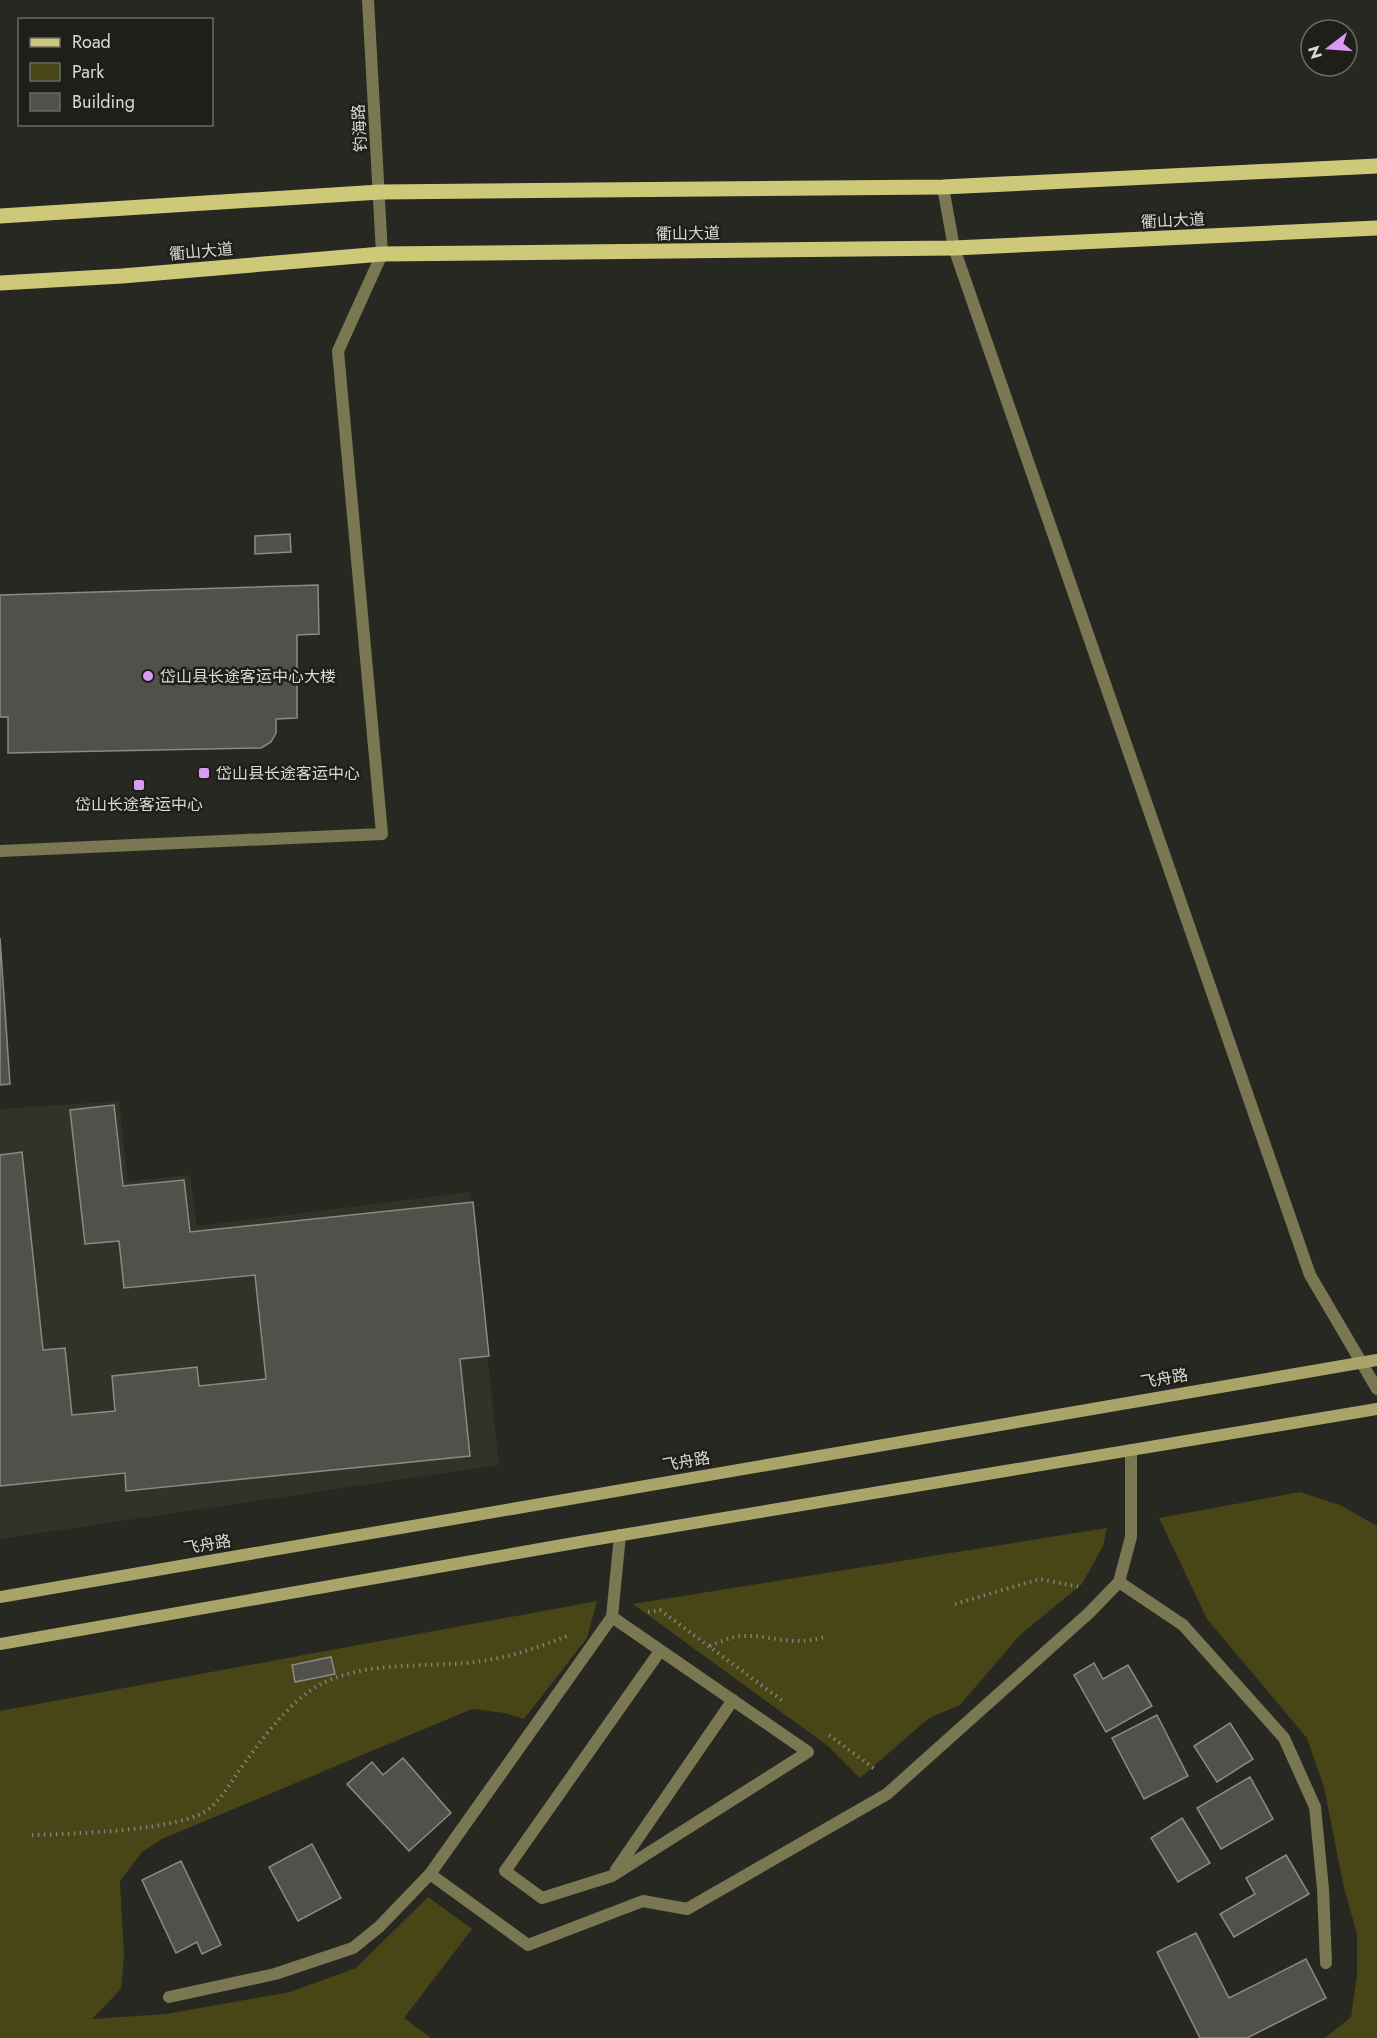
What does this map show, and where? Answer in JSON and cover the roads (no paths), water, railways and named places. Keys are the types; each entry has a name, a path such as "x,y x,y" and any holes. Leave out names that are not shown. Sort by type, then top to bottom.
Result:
{"main road":[{"path":"0,216 380,192 943,187 1377,166"},
{"name":"衢山大道","path":"0,283 122,276 382,254 954,248 1377,228"},
{"name":"飞舟路","path":"0,1597 1360,1361 1377,1360"},
{"path":"0,1644 620,1535 1377,1409"}],"street":[{"name":"钓海路","path":"368,0 382,254"},
{"path":"943,187 954,248 1310,1275 1377,1389"},
{"path":"0,851 382,834 338,351 382,254"},
{"path":"430,1874 528,1945 643,1901 687,1909 887,1794 1119,1582 1131,1537 1131,1450"},
{"path":"169,1997 275,1974 353,1948 379,1926 430,1874 612,1617 620,1535"},
{"path":"1119,1582 1184,1625 1284,1738 1315,1807 1323,1889 1326,1963"},
{"path":"612,1617 808,1752 612,1876 542,1898 505,1871 660,1651"},
{"path":"612,1876 732,1700"}],"place":[{"name":"岱山县长途客运中心大楼","path":"148,676"},
{"name":"岱山县长途客运中心","path":"204,773"},
{"name":"岱山长途客运中心","path":"139,785"}]}
